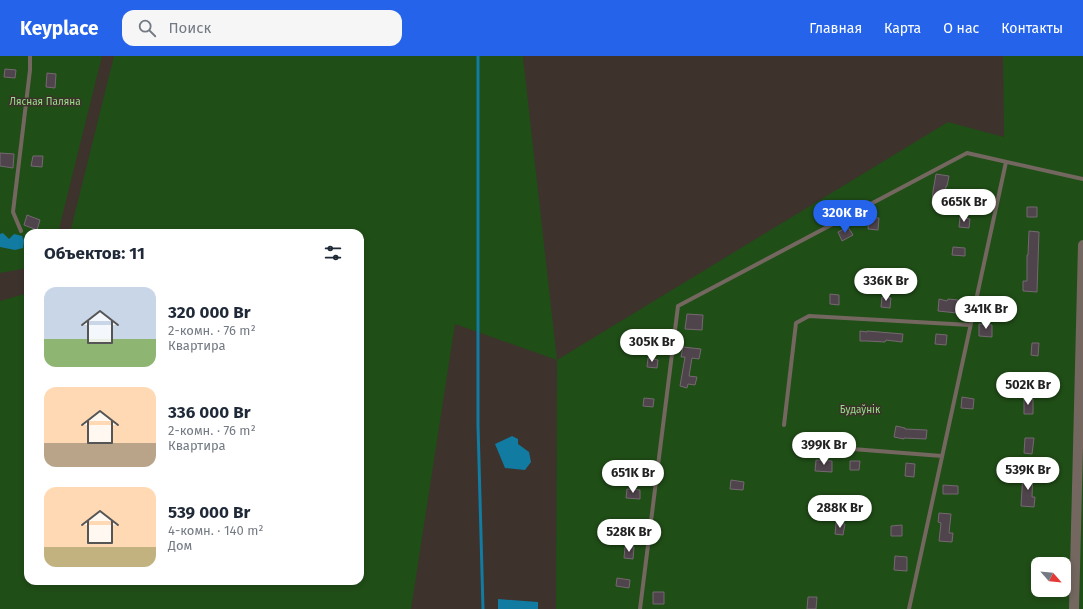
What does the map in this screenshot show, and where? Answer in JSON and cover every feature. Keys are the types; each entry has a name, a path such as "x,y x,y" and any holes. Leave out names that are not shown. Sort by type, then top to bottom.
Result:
{"street":[{"path":"1074,609 1083,245"}],"lane":[{"path":"21,231 13,212 30,70 30,56"},
{"path":"640,609 678,306 967,153 1083,179"},
{"path":"908,609 1006,162"},
{"path":"784,425 796,323 809,316 970,325"},
{"path":"801,445 942,456"}],"green space":[{"name":"Лясная Паляна","path":"0,56 102,56 59,229 24,229 24,269 0,273"},
{"path":"114,56 524,56 557,360 455,324 411,609 0,609 0,301 24,294 24,585 364,585 364,229 71,229"},
{"name":"Будаўнік","path":"1003,56 1083,56 1083,609 556,609 557,360 948,122 1004,137"}],"water":[{"path":"3,233 9,239 14,234 22,236 24,241 23,248 15,250 0,247 0,234"},
{"path":"512,436 518,439 518,444 529,452 531,462 525,470 505,468 495,444"},
{"path":"498,599 538,602 538,609 498,609"}],"building":[{"path":"5,69 16,70 15,78 4,77"},
{"path":"47,73 56,74 55,88 46,87"},
{"path":"0,153 14,154 13,168 0,166"},
{"path":"33,156 43,156 42,167 31,166"},
{"path":"936,174 949,176 946,186 944,205 932,204"},
{"path":"1027,207 1037,207 1037,217 1027,217"},
{"path":"27,215 40,220 37,229 24,225"},
{"path":"960,217 970,219 969,228 959,227"},
{"path":"869,218 879,218 878,230 868,229"},
{"path":"848,227 853,235 842,241 838,232"},
{"path":"1029,231 1039,232 1037,292 1023,291 1023,281 1027,281"},
{"path":"953,247 965,248 965,256 952,255"},
{"path":"830,294 839,295 839,305 830,304"},
{"path":"882,297 891,298 890,308 881,307"},
{"path":"939,299 947,301 948,299 958,300 957,313 938,311"},
{"path":"687,314 703,315 702,330 685,329"},
{"path":"979,324 992,325 992,337 979,336"},
{"path":"860,331 903,334 902,342 886,340 885,342 860,341"},
{"path":"936,334 947,335 946,345 935,344"},
{"path":"1032,343 1039,343 1038,356 1031,355"},
{"path":"683,347 701,349 699,359 692,358 689,376 697,377 695,385 688,384 687,388 680,386 685,357 681,357"},
{"path":"648,358 658,360 657,368 647,367"},
{"path":"962,397 974,399 973,409 961,408"},
{"path":"644,398 654,399 653,407 643,406"},
{"path":"1024,399 1033,399 1033,414 1024,414"},
{"path":"896,426 905,429 927,430 926,439 904,439 894,437"},
{"path":"1025,438 1034,438 1032,454 1024,453"},
{"path":"816,460 832,461 832,472 815,471"},
{"path":"850,461 860,461 859,470 850,470"},
{"path":"906,463 915,464 914,477 905,476"},
{"path":"1023,473 1033,473 1032,497 1035,497 1034,507 1021,506"},
{"path":"731,480 744,482 743,490 730,489"},
{"path":"943,485 958,486 958,494 943,494"},
{"path":"627,489 640,490 640,499 626,498"},
{"path":"939,513 951,514 949,533 953,533 952,542 939,541 941,523 938,522"},
{"path":"836,523 845,524 843,535 835,534"},
{"path":"902,525 902,536 891,536 891,526"},
{"path":"625,547 634,547 633,559 624,558"},
{"path":"895,556 907,557 907,571 894,570"},
{"path":"617,578 630,580 629,588 616,586"},
{"path":"653,592 664,592 664,604 653,604"},
{"path":"808,597 817,597 816,609 807,609"}],"waterway":[{"path":"478,56 478,425 483,609"}]}
